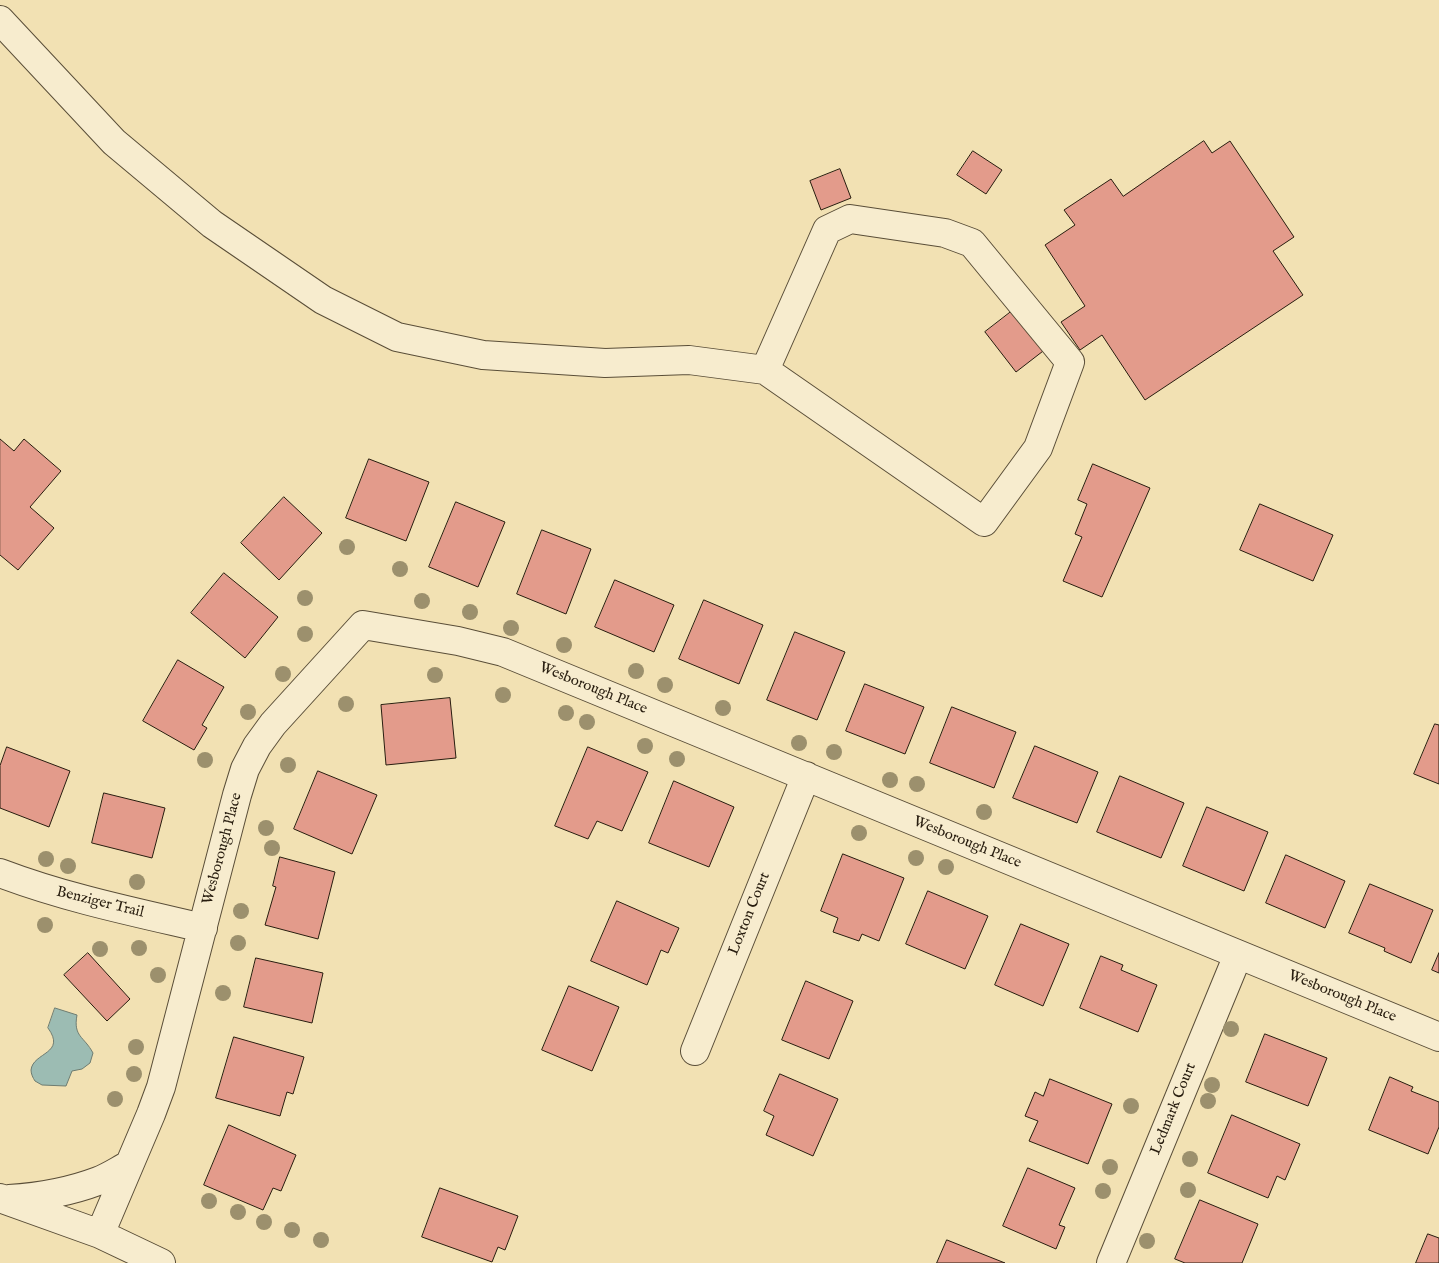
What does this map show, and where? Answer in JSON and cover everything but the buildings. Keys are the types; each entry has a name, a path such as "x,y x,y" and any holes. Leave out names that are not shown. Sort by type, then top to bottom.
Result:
{"street":[{"path":"0,20 114,142 212,224 323,300 397,337 483,356 605,363 689,360 765,370 984,522 1038,448 1070,362 972,243 945,234 850,219 828,230 765,370"},
{"name":"Wesborough Place","path":"100,1234 151,1114 160,1087 245,769 257,746 273,724 363,625 458,640 503,652 1439,1037"},
{"name":"Loxton Court","path":"695,1051 806,776"},
{"name":"Benziger Trail","path":"0,873 71,897 202,928"},
{"name":"Ledmark Court","path":"1111,1263 1238,954"},
{"path":"2,1199 36,1197 77,1188 100,1180 129,1165"},
{"path":"2,1199 100,1234 161,1263"}],"water":[{"path":"55,1008 77,1015 78,1032 93,1053 90,1063 82,1069 72,1071 66,1086 42,1085 35,1081 31,1071 33,1064 54,1043 48,1028"}]}
